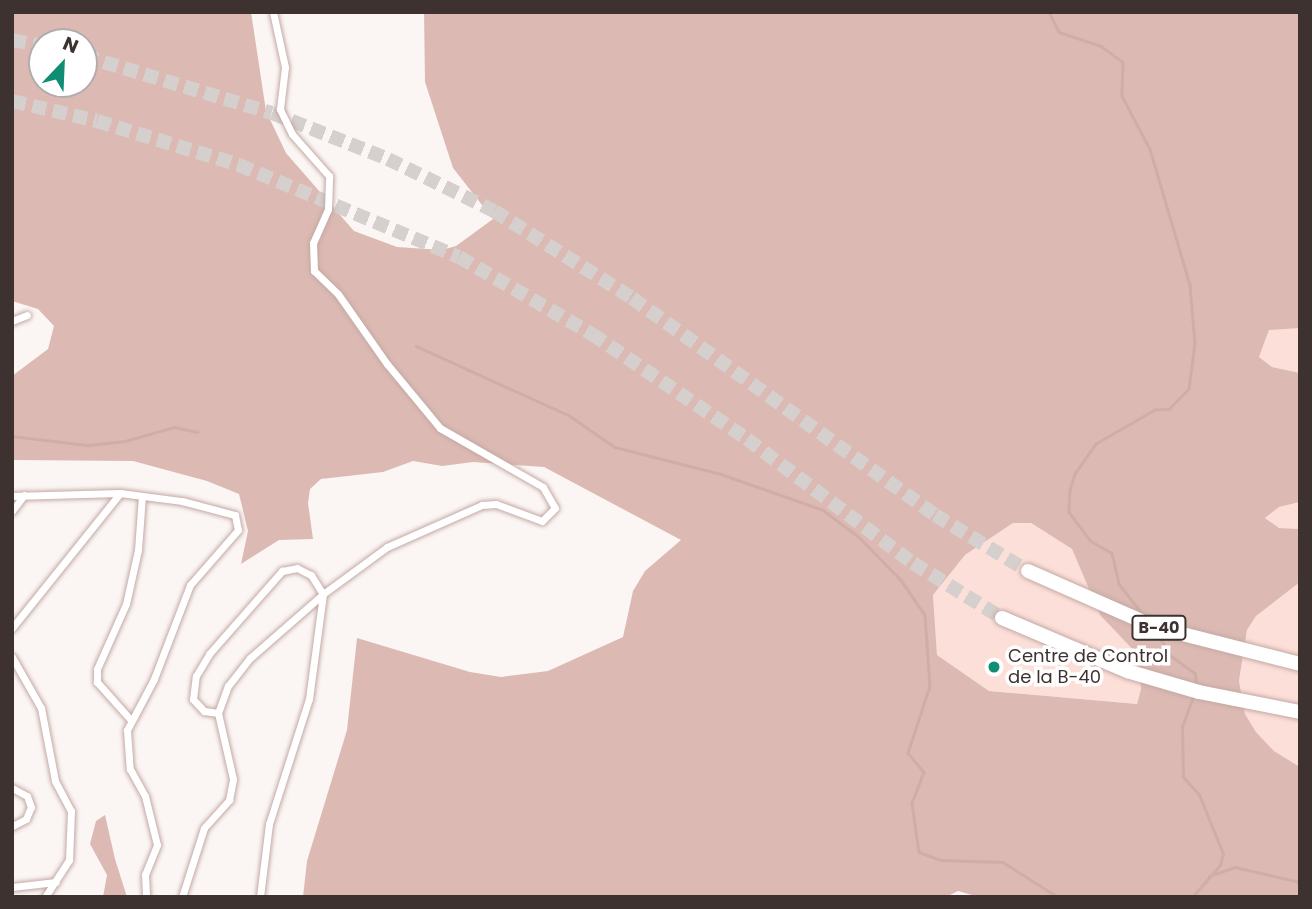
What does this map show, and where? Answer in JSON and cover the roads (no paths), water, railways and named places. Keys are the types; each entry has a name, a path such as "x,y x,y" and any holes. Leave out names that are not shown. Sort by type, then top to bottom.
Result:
{"highway":[{"name":"B-40","path":"1028,571 1155,627 1256,656 1300,664"},
{"path":"1002,618 1127,671 1262,706 1300,712"}],"street":[{"path":"182,897 204,828 229,800 233,779 218,713 228,686 250,658 323,594 387,547 467,510 496,505 542,521 555,509 543,487 440,428 387,364 338,294 314,271 313,243 328,209 329,176 292,134 280,109 285,67 273,12"},
{"path":"12,321 27,315"},
{"path":"12,628 120,493"},
{"path":"12,496 120,493 235,515 239,530 190,585 154,679 130,719 130,769 145,796 157,845 145,874 146,897"},
{"path":"12,511 24,495"},
{"path":"130,719 97,682 97,669 126,604 138,551 142,496"},
{"path":"218,713 204,711 193,699 196,676 209,654 282,571 297,568 311,575 323,594 309,699 269,824 260,897"},
{"path":"12,657 41,708 55,781 71,811 69,860 45,897"},
{"path":"12,788 27,796 31,807 26,819 12,826"},
{"path":"12,887 56,882"}],"waterway":[{"path":"1049,12 1059,32 1101,46 1123,62 1122,96 1150,149 1190,285 1195,343 1189,389 1170,409 1155,410 1096,444 1075,474 1070,490 1069,512 1091,541 1112,553 1119,584 1143,615"},
{"path":"416,346 570,416 615,447 721,474 823,510 859,537 901,580 925,615 930,686 908,753 924,772 912,803 919,852 941,860 1003,862 1058,897"},
{"path":"12,436 88,445 125,441 174,427 197,432"},
{"path":"1158,634 1170,655 1195,673 1197,685"},
{"path":"1192,897 1220,865 1223,854 1199,795 1183,777 1182,727 1194,694"},
{"path":"1209,876 1235,867 1300,882"}],"tunnel":[{"path":"12,40 28,43"},
{"path":"98,60 272,113 388,159 494,211 632,298 935,515 1028,571"},
{"path":"12,101 97,121 239,165 459,257 592,334 747,439 913,563 1002,618"}],"place":[{"name":"Centre de Control de la B-40","path":"994,667"}]}
